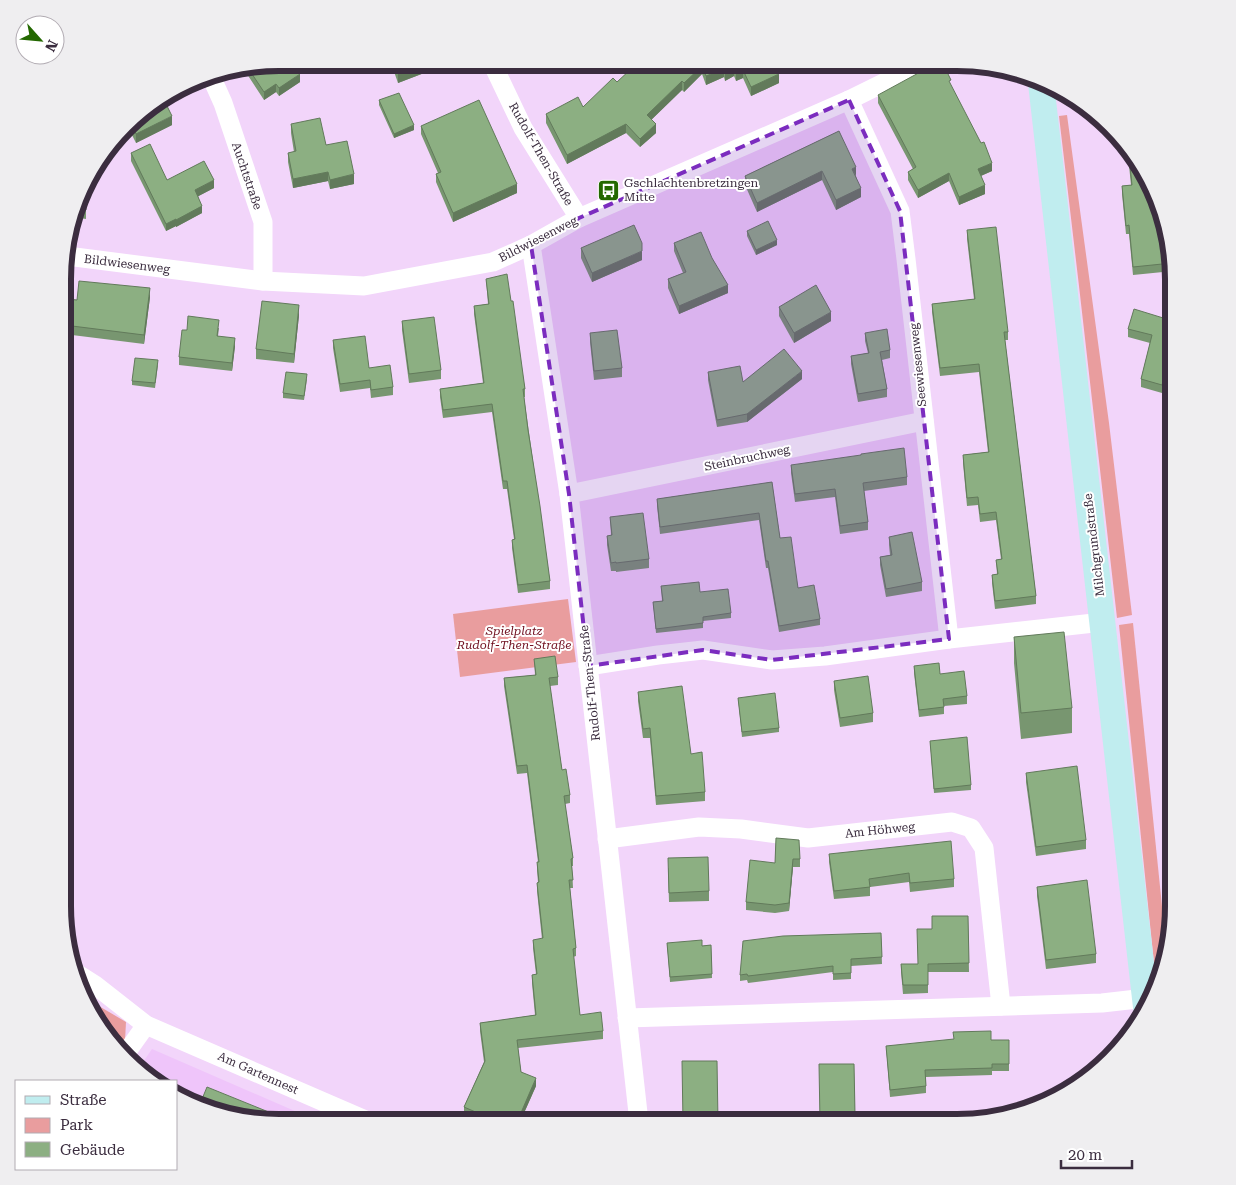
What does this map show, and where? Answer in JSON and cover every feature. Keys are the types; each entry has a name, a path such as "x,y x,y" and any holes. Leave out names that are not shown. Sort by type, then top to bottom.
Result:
{"street":[{"name":"Rudolf-Then-Straße","path":"496,71 523,128 579,218"},
{"name":"Bildwiesenweg","path":"73,257 263,281 364,286 492,262 530,245 579,218 849,100 908,71"},
{"name":"Auchtstraße","path":"213,82 262,222 263,281"},
{"name":"Milchgrundstraße","path":"1042,90 1145,993"},
{"name":"Seewiesenweg","path":"849,100 900,211 949,639"},
{"name":"Rudolf-Then-Straße","path":"530,245 570,494 638,1114"},
{"name":"Steinbruchweg","path":"570,494 924,421"},
{"path":"588,666 704,650 772,660 824,656 949,639 1103,622"},
{"name":"Am Höhweg","path":"607,839 699,827 741,829 808,838 952,822 971,828 984,848 1001,1006"},
{"name":"Am Gartennest","path":"84,978 146,1024 352,1114"},
{"path":"627,1018 1140,1003"},
{"path":"129,1049 146,1024"}],"highlighted area":[{"path":"849,100 900,211 949,639 772,660 703,650 588,666 569,494 531,245 579,218"}],"shaded area":[{"path":"152,1049 302,1114 253,1112 213,1103 178,1087 178,1080 166,1080 143,1063"}],"green space":[{"path":"1067,115 1109,423 1132,615 1117,618 1059,116"},
{"name":"Spielplatz Rudolf-Then-Straße","path":"568,599 576,662 460,677 453,614"},
{"path":"1133,623 1164,923 1161,946 1155,970 1119,625"},
{"path":"97,1005 126,1022 123,1043 114,1032"}],"building":[{"path":"298,71 300,74 279,88 276,84 264,92 251,73"},
{"path":"629,71 697,71 684,83 682,81 647,115 656,124 640,139 626,124 567,155 546,114 578,97 583,107 613,78 617,82"},
{"path":"704,71 719,71 706,76"},
{"path":"743,71 778,71 779,74 751,87"},
{"path":"922,71 946,71 951,80 949,81 981,143 984,142 992,163 978,169 985,185 959,197 949,173 918,190 908,172 916,167 878,95"},
{"path":"399,93 414,125 394,134 379,100"},
{"path":"479,100 517,184 453,213 436,174 441,172 421,126"},
{"path":"166,105 172,116 136,134 134,130"},
{"path":"320,118 326,145 347,141 354,174 330,180 328,172 293,179 288,153 296,151 291,124"},
{"path":"839,131 856,167 852,169 861,188 836,200 822,171 757,203 745,176"},
{"path":"150,144 167,180 204,161 214,180 195,190 202,206 166,224 131,153"},
{"path":"1130,164 1154,213 1161,239 1164,264 1133,267 1129,225 1126,226 1122,186 1132,185"},
{"path":"768,221 777,240 756,250 747,231"},
{"path":"634,225 642,243 642,251 592,273 581,248"},
{"path":"996,227 1008,332 1004,332 1036,596 995,601 992,575 998,574 996,560 1002,559 996,512 980,514 978,497 967,498 963,455 989,452 979,364 940,368 932,304 975,299 967,230"},
{"path":"701,232 712,258 728,285 679,306 668,279 686,272 674,243"},
{"path":"507,274 511,301 513,301 525,389 523,389 528,430 550,581 518,585 512,540 515,539 507,481 503,481 492,404 443,410 440,389 484,383 474,306 489,304 486,279"},
{"path":"79,281 150,288 144,335 72,326 71,333 71,299 77,300"},
{"path":"816,285 831,312 794,333 779,307"},
{"path":"262,301 299,305 294,354 256,349"},
{"path":"1134,309 1165,319 1165,374 1162,385 1141,379 1152,335 1128,329"},
{"path":"188,316 219,320 217,336 235,338 232,363 179,357 182,330 187,330"},
{"path":"434,317 441,370 409,374 402,321"},
{"path":"887,329 890,350 880,352 887,389 858,394 851,356 869,353 865,333"},
{"path":"617,330 622,368 594,371 590,333"},
{"path":"365,336 369,368 390,365 393,387 371,390 370,380 340,384 333,340"},
{"path":"784,349 802,371 747,414 717,420 708,372 740,366 743,382"},
{"path":"135,358 158,360 155,383 132,381"},
{"path":"286,372 307,374 304,396 283,393"},
{"path":"904,448 907,477 863,483 868,522 840,526 835,489 795,494 791,465"},
{"path":"772,482 780,538 791,537 798,588 814,585 820,619 779,626 759,513 660,527 657,499"},
{"path":"643,513 649,559 611,563 607,536 612,535 610,517"},
{"path":"912,532 922,582 886,589 880,557 892,555 889,537"},
{"path":"699,582 700,592 728,589 731,613 703,617 703,623 656,629 653,602 663,601 661,586"},
{"path":"1064,632 1072,708 1021,713 1014,637"},
{"path":"555,656 558,677 549,678 562,770 566,769 570,795 564,796 573,858 571,859 573,880 569,880 576,948 573,949 580,1015 601,1012 603,1031 517,1040 521,1072 536,1078 520,1114 480,1114 464,1107 485,1061 480,1023 536,1015 532,975 537,974 533,940 543,938 537,883 539,882 537,862 539,862 527,765 517,766 504,678 536,675 534,659"},
{"path":"939,663 940,674 964,671 967,696 943,699 944,707 919,710 914,666"},
{"path":"868,676 873,713 840,718 834,681"},
{"path":"682,686 691,754 702,752 705,792 656,796 650,728 643,729 638,692"},
{"path":"775,693 779,728 742,732 738,698"},
{"path":"967,737 971,785 934,789 930,741"},
{"path":"1077,766 1086,840 1036,847 1026,773"},
{"path":"776,838 799,840 800,859 793,859 789,903 775,905 746,902 750,860 775,863"},
{"path":"951,841 954,879 910,883 909,873 869,879 870,887 834,891 829,854"},
{"path":"708,857 709,891 669,893 668,858"},
{"path":"1087,880 1096,954 1046,960 1037,887"},
{"path":"932,916 968,916 969,963 928,964 928,985 903,985 901,964 918,964 917,929 932,929"},
{"path":"881,933 882,957 851,959 851,973 833,974 833,966 748,976 747,974 740,975 743,941 783,936"},
{"path":"702,940 702,946 711,945 712,974 670,977 667,943"},
{"path":"991,1031 991,1040 1009,1040 1009,1064 992,1064 992,1068 925,1070 926,1086 890,1090 886,1046 954,1039 953,1032"},
{"path":"682,1061 717,1061 718,1114 683,1114"},
{"path":"819,1064 854,1064 855,1114 820,1114"},
{"path":"207,1087 272,1113 239,1110 202,1099"}],"place":[{"name":"Gschlachtenbretzingen Mitte","path":"608,190"}]}
